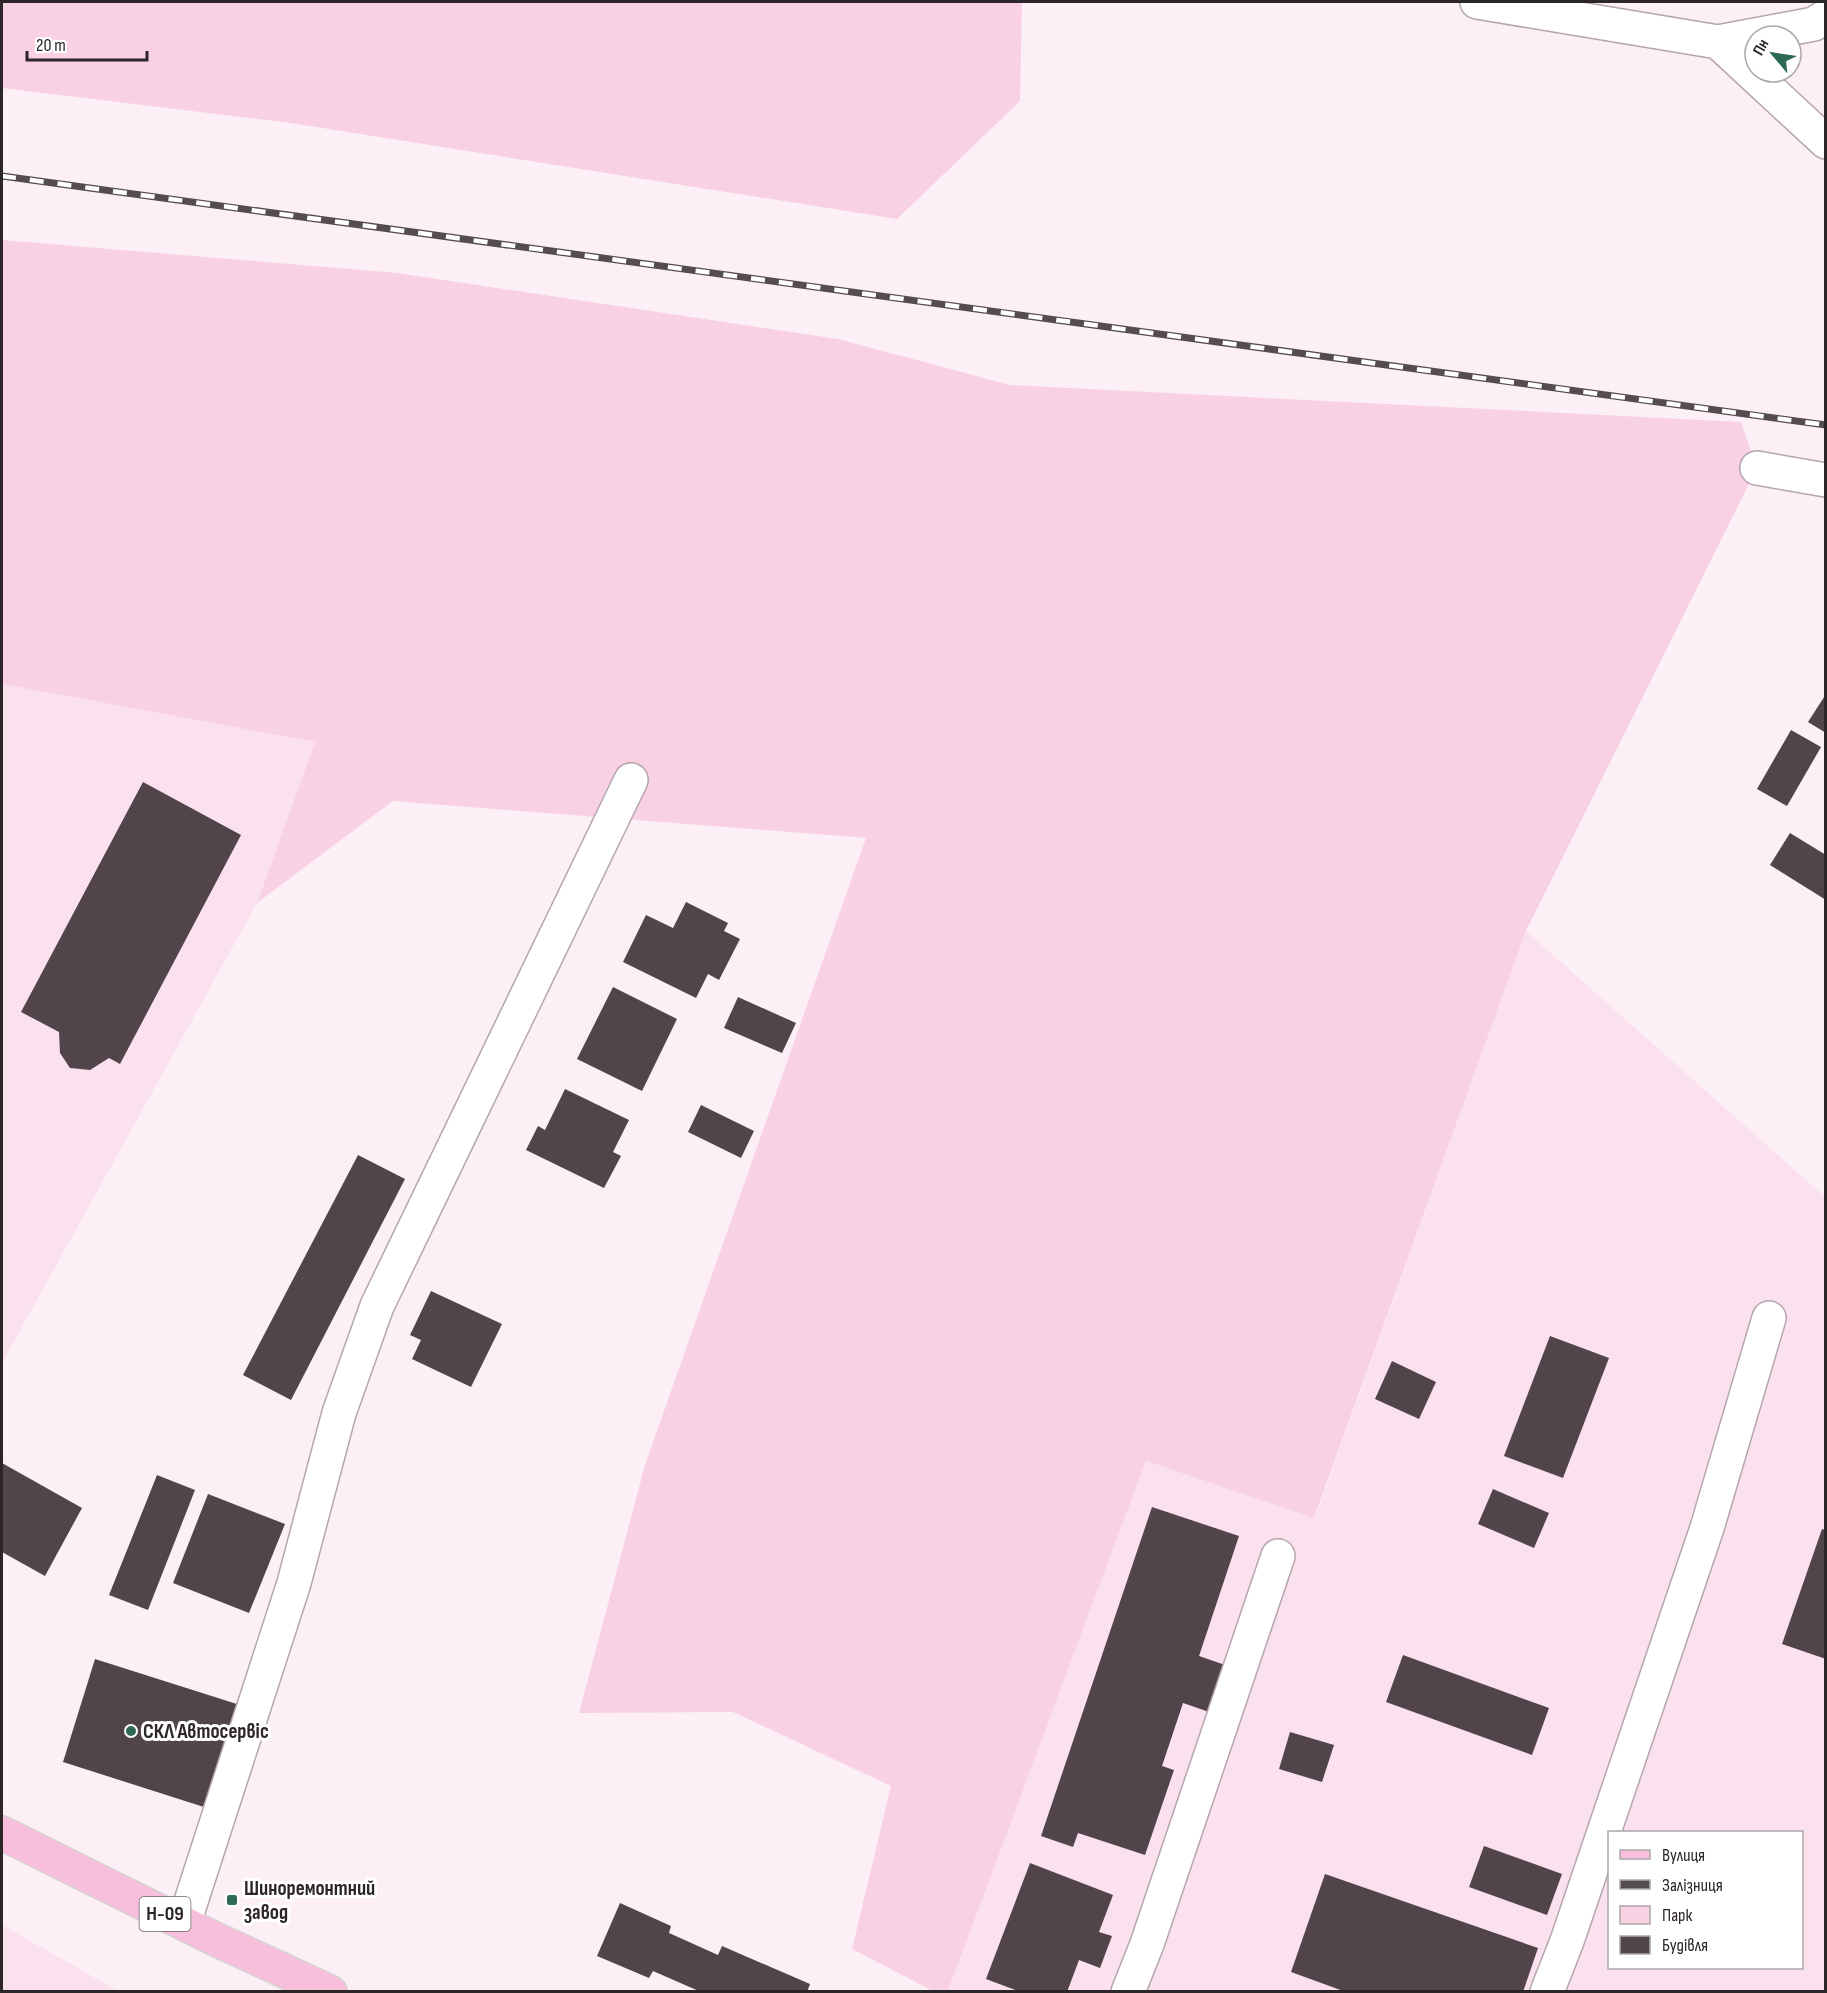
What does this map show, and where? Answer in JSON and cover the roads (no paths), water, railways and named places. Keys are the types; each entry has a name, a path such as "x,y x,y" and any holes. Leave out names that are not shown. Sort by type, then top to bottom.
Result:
{"main road":[{"name":"Н-09","path":"2,1833 213,1938 330,1992"}],"street":[{"path":"1477,2 1718,42 1814,24 1826,15"},
{"path":"1718,42 1826,142"},
{"path":"1757,468 1826,480"},
{"path":"184,1923 294,1583 339,1413 377,1306 631,780"},
{"path":"1547,1992 1568,1941 1707,1528 1769,1318"},
{"path":"1128,1992 1148,1944 1278,1556"}],"railway":[{"path":"2,176 1826,425"}],"place":[{"name":"СКЛ Автосервіс","path":"131,1731"},
{"name":"Шиноремонтний завод","path":"232,1900"}]}
